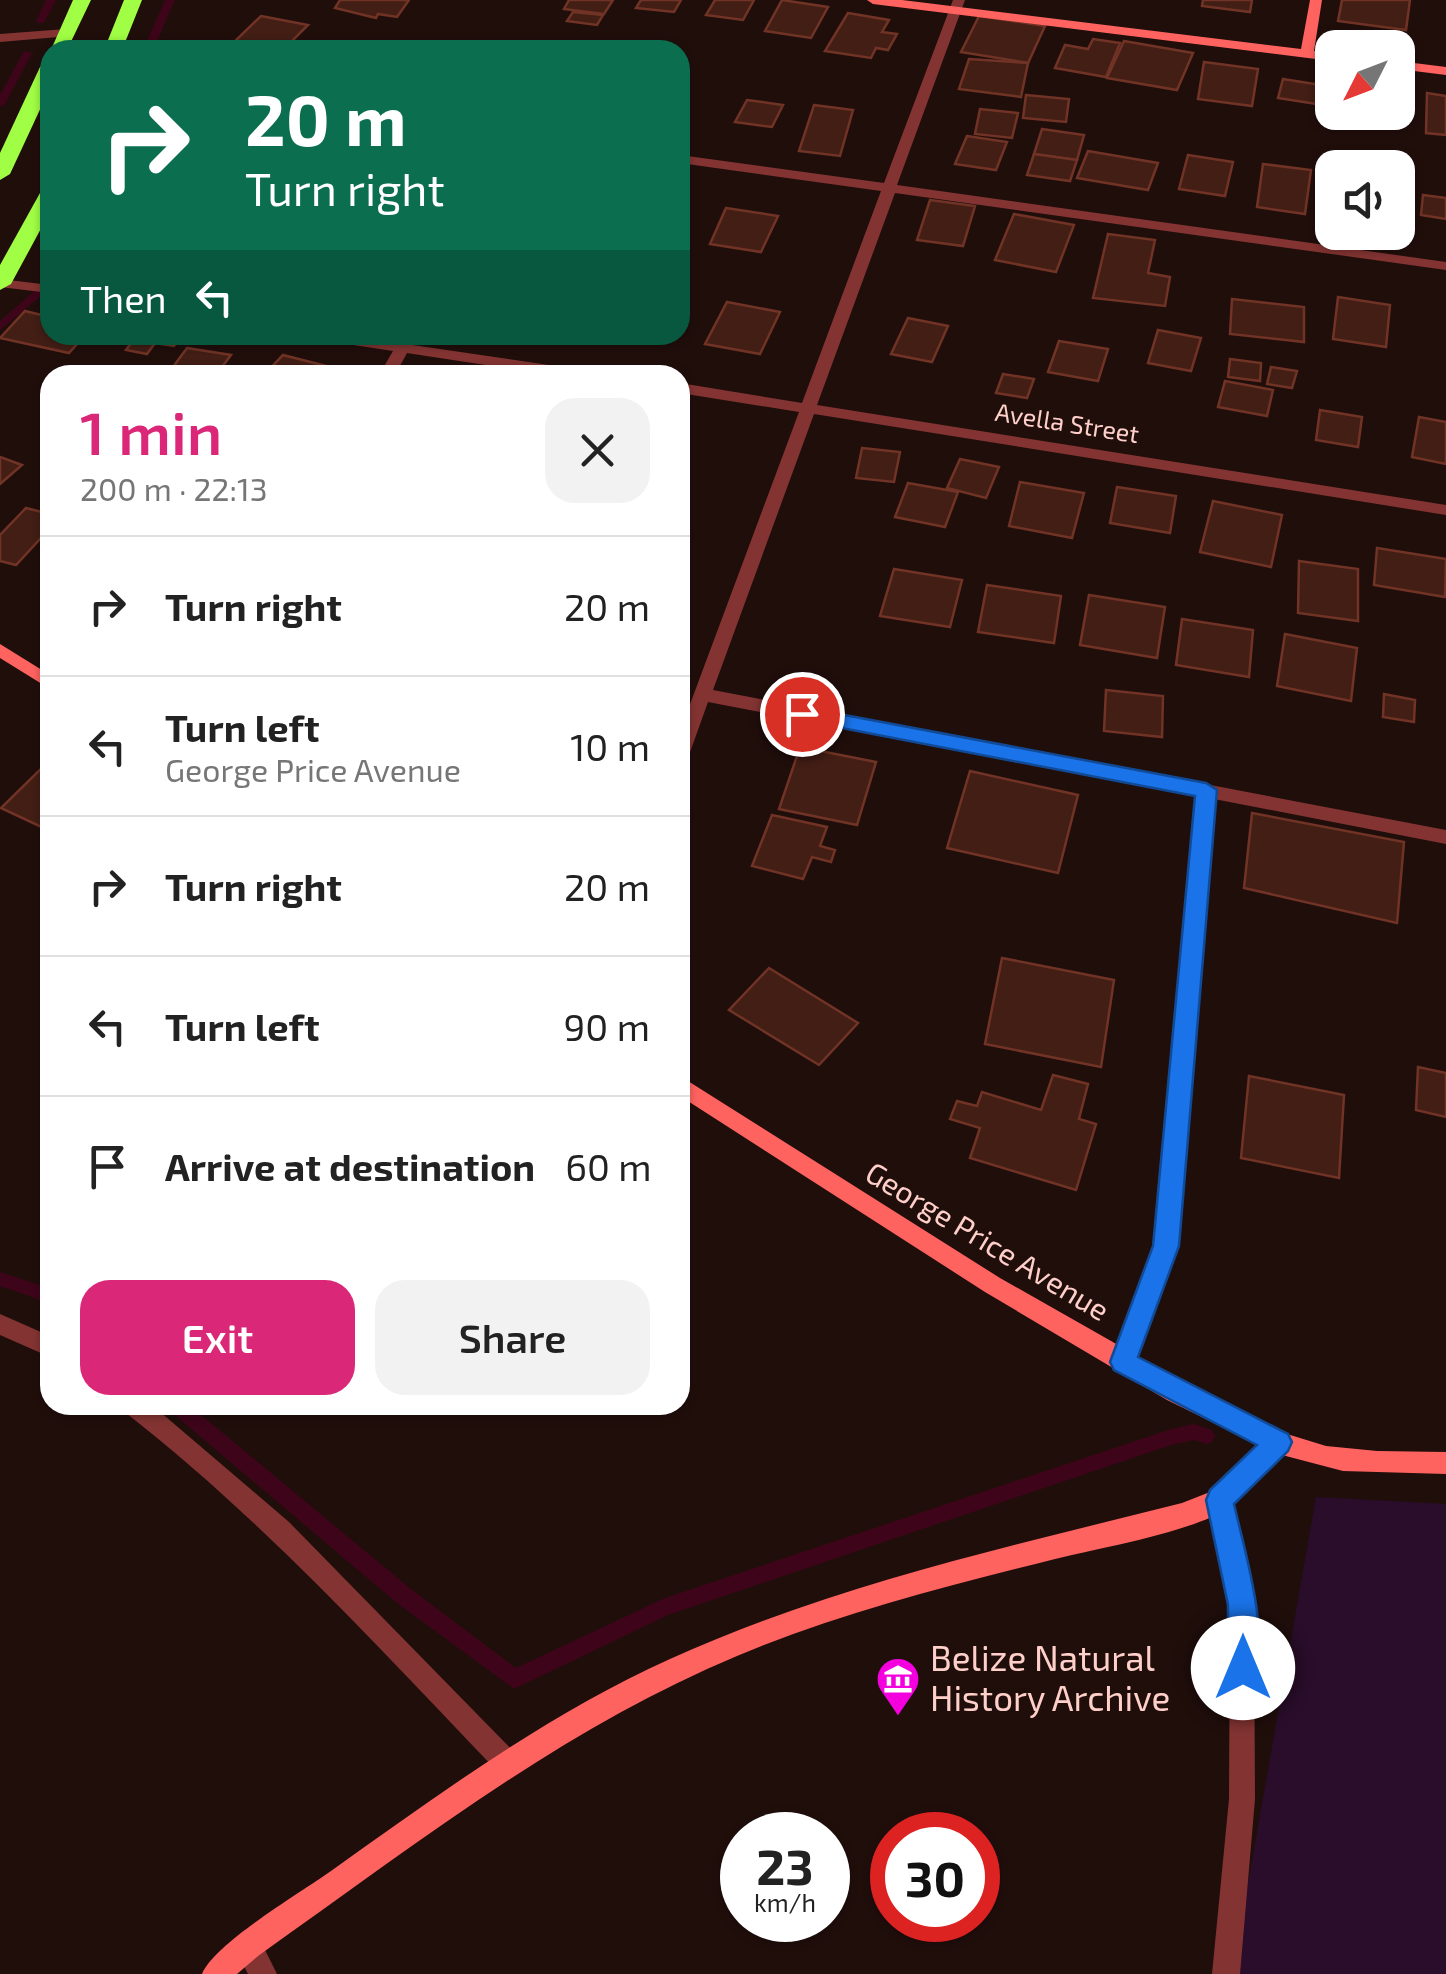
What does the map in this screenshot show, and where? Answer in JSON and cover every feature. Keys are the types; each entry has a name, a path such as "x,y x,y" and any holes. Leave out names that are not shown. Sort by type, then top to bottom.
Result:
{"highway":[{"path":"62,40 82,0"},
{"path":"117,40 133,0"},
{"path":"0,174 40,88"},
{"path":"1,284 40,212"}],"street":[{"path":"872,0 958,5 1315,55"},
{"path":"1307,54 1316,0"},
{"path":"690,730 958,5"},
{"path":"0,38 41,40"},
{"path":"1415,67 1446,71"},
{"path":"690,160 1446,266"},
{"path":"1,284 40,288"},
{"path":"373,345 511,365"},
{"path":"392,365 402,350"},
{"name":"Avella Street","path":"690,389 1446,510"},
{"path":"0,650 40,676"},
{"path":"704,695 1446,837"},
{"path":"1123,1362 1166,1246 1206,790"},
{"name":"George Price Avenue","path":"690,1091 824,1180 1123,1362 1279,1442 1314,1454 1355,1460 1446,1464"},
{"path":"0,1324 40,1342"},
{"path":"146,1415 231,1487 298,1551 508,1764"},
{"path":"216,1974 248,1946 508,1764 598,1709 660,1677 776,1628 877,1593 1182,1515 1220,1500 1279,1442"},
{"path":"1220,1500 1242,1605 1242,1799 1226,1974"},
{"path":"248,1946 263,1974"}],"shaded area":[{"path":"1316,1497 1446,1504 1446,1974 1232,1974"}],"building":[{"path":"340,0 409,0 397,17 378,14 376,18 335,8"},
{"path":"569,0 613,0 604,14 564,9"},
{"path":"641,0 681,0 674,12 636,8"},
{"path":"715,0 754,0 743,20 706,15"},
{"path":"782,0 828,7 811,38 765,31"},
{"path":"1203,0 1252,0 1250,12 1202,6"},
{"path":"1342,0 1410,0 1406,30 1338,21"},
{"path":"573,12 603,15 597,25 567,21"},
{"path":"848,13 889,20 882,32 897,34 888,50 876,48 871,58 825,51"},
{"path":"261,16 308,25 293,40 236,40"},
{"path":"979,16 1045,26 1028,63 961,52"},
{"path":"1093,39 1120,43 1106,77 1055,68 1065,45 1088,49"},
{"path":"1124,41 1193,53 1177,90 1107,78"},
{"path":"969,59 1028,63 1021,97 959,89"},
{"path":"1204,62 1258,69 1252,106 1198,99"},
{"path":"1283,79 1315,84 1315,104 1278,98"},
{"path":"1427,93 1446,96 1446,135 1426,133"},
{"path":"1026,95 1069,99 1066,122 1023,118"},
{"path":"747,100 783,105 772,127 735,122"},
{"path":"814,105 853,110 840,156 799,151"},
{"path":"980,109 1018,113 1012,138 975,134"},
{"path":"1042,129 1084,135 1077,160 1034,154"},
{"path":"967,136 1007,142 996,170 955,164"},
{"path":"1088,151 1158,163 1148,190 1077,178"},
{"path":"1034,154 1077,160 1070,181 1027,175"},
{"path":"1188,155 1233,162 1225,196 1179,189"},
{"path":"1263,164 1311,170 1305,214 1257,207"},
{"path":"1423,195 1446,198 1446,219 1421,215"},
{"path":"930,200 975,206 963,246 917,240"},
{"path":"726,208 778,216 761,252 710,244"},
{"path":"1014,214 1074,225 1056,272 995,260"},
{"path":"1108,234 1155,240 1148,273 1170,277 1165,306 1093,298"},
{"path":"1338,297 1390,305 1386,347 1333,339"},
{"path":"1232,299 1304,307 1304,342 1230,334"},
{"path":"727,302 780,312 760,354 705,344"},
{"path":"25,311 40,315 40,345 76,345 69,353 0,338"},
{"path":"908,318 948,326 932,362 891,354"},
{"path":"1158,330 1201,338 1191,371 1148,363"},
{"path":"1059,341 1108,349 1098,381 1048,372"},
{"path":"130,345 154,345 147,354 126,350"},
{"path":"187,348 231,355 224,365 174,365"},
{"path":"283,355 322,365 274,365"},
{"path":"1230,359 1261,363 1260,381 1228,377"},
{"path":"1271,367 1297,371 1292,388 1267,384"},
{"path":"1003,374 1034,379 1027,398 996,393"},
{"path":"1225,381 1273,390 1267,416 1218,407"},
{"path":"1320,410 1362,417 1358,447 1316,440"},
{"path":"1419,417 1446,422 1446,464 1412,457"},
{"path":"862,448 900,452 894,482 856,478"},
{"path":"0,457 22,465 0,484"},
{"path":"960,459 999,467 986,498 947,488"},
{"path":"1020,482 1084,493 1072,538 1009,526"},
{"path":"908,483 958,492 945,527 895,517"},
{"path":"1117,487 1176,496 1170,533 1110,523"},
{"path":"1213,501 1282,515 1271,567 1200,552"},
{"path":"26,508 40,512 40,539 16,565 0,561 0,535"},
{"path":"1377,548 1446,559 1445,597 1374,585"},
{"path":"1299,561 1358,569 1358,621 1298,613"},
{"path":"894,569 962,580 950,627 880,616"},
{"path":"987,585 1061,596 1054,643 978,632"},
{"path":"1089,595 1165,607 1157,658 1080,645"},
{"path":"1182,619 1253,630 1249,677 1176,665"},
{"path":"1285,634 1357,648 1351,701 1277,686"},
{"path":"1106,690 1163,696 1162,737 1104,731"},
{"path":"1384,694 1415,700 1414,722 1383,717"},
{"path":"800,747 876,762 857,825 779,809"},
{"path":"40,770 40,826 1,808"},
{"path":"970,771 1078,795 1058,873 947,848"},
{"path":"1252,813 1404,842 1397,923 1244,888"},
{"path":"772,815 827,827 820,846 835,850 831,862 812,857 803,879 752,866"},
{"path":"1002,958 1114,980 1101,1067 985,1044"},
{"path":"769,968 858,1023 819,1065 729,1010"},
{"path":"1418,1067 1446,1073 1446,1117 1416,1110"},
{"path":"1053,1075 1088,1084 1079,1119 1096,1124 1076,1190 970,1158 980,1128 950,1119 957,1101 977,1106 982,1092 1041,1110"},
{"path":"1249,1076 1344,1095 1339,1178 1241,1158"}],"waterway":[{"path":"41,21 51,0"},
{"path":"152,40 170,0"},
{"path":"0,104 27,53"},
{"path":"0,327 40,292"},
{"path":"0,1279 40,1292"},
{"path":"188,1415 404,1596 514,1679 665,1607 1171,1437 1194,1432 1206,1436"}],"place":[{"name":"Belize Natural History Archive","path":"898,1717"}],"route":[{"path":"802,714 1206,790 1166,1246 1123,1362 1279,1442 1220,1500 1242,1605 1243,1668"}]}
